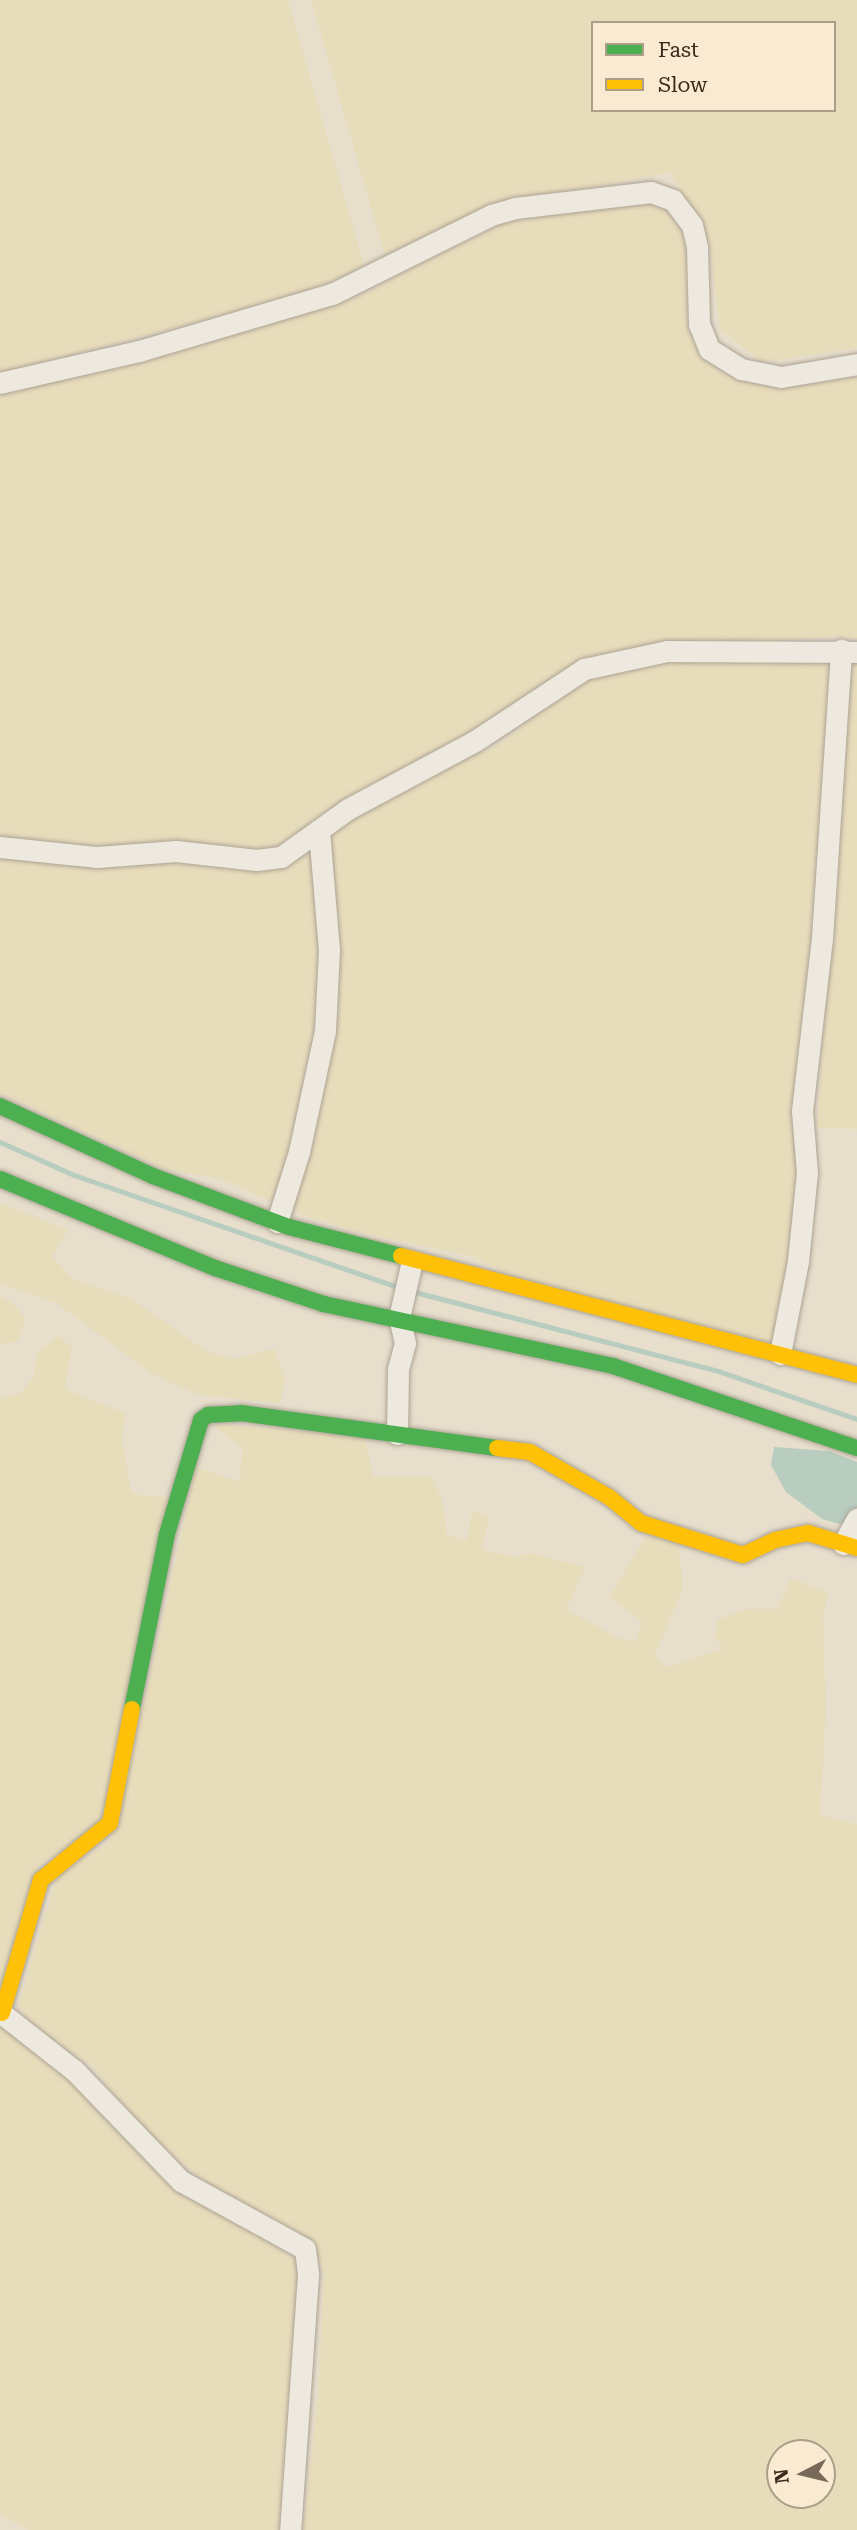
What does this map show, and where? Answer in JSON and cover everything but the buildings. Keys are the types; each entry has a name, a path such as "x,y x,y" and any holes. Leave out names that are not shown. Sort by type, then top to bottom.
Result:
{"main road":[{"path":"0,1105 153,1176 277,1222 412,1261 857,1375"},
{"path":"0,1179 215,1268 324,1304 613,1366 857,1448"},
{"path":"1,2012 41,1880 110,1823 167,1534 201,1420 208,1415 241,1413 530,1452 609,1496 641,1523 743,1555 775,1539 808,1533 850,1546"}],"street":[{"path":"0,383 139,351 332,294 503,211 651,192 673,200 692,225 697,247 699,324 709,349 741,369 781,377 857,365"},
{"path":"0,847 97,857 176,851 256,860 281,857 348,809 475,741 584,669 667,651 849,651 822,938 802,1111 807,1173 799,1261 780,1354"},
{"path":"277,1222 299,1152 325,1031 329,950 319,830"},
{"path":"397,1434 398,1368 405,1343 399,1318 412,1261"},
{"path":"850,1546 857,1519"},
{"path":"1,2012 75,2071 181,2181 305,2249 308,2275 290,2530"}],"shaded area":[{"path":"0,0 288,0 364,265 343,279 241,310 0,374"},
{"path":"311,0 857,0 857,348 762,362 720,329 710,248 671,172 483,208 385,256"},
{"path":"616,200 650,203 671,214 690,248 693,287 687,319 716,370 764,386 791,388 857,377 857,639 837,636 598,655 539,686 480,730 273,852 146,843 71,849 0,836 0,395 321,310 368,293 414,266 516,218"},
{"path":"833,654 797,1103 796,1258 775,1344 517,1278 471,1256 361,1233 301,1214 218,1178 168,1170 0,1093 0,855 160,858 242,869 294,861 353,812 500,744 567,691 591,678 677,658"},
{"path":"853,662 857,662 857,1129 817,1128 844,725"},
{"path":"0,1203 68,1230 52,1257 73,1279 130,1298 208,1352 235,1359 274,1349 285,1377 280,1403 199,1395 151,1373 56,1303 0,1284"},
{"path":"0,1296 13,1303 26,1320 18,1341 0,1345"},
{"path":"58,1336 72,1347 65,1389 126,1414 122,1440 131,1490 137,1495 168,1497 102,1823 37,1867 0,1994 0,1398 19,1394 34,1377 37,1352"},
{"path":"212,1424 365,1436 373,1477 432,1477 442,1500 447,1535 467,1541 472,1511 489,1516 482,1549 513,1557 530,1553 585,1567 566,1610 621,1639 636,1641 642,1621 609,1598 646,1536 678,1542 683,1588 655,1655 666,1667 724,1649 715,1638 717,1620 747,1609 777,1609 791,1578 828,1593 823,1618 826,1709 820,1815 857,1824 857,2530 303,2530 318,2397 324,2275 315,2246 258,2220 193,2172 138,2123 92,2066 36,2029 18,2006 58,1874 109,1843 121,1810 196,1467 239,1482 243,1449"},
{"path":"774,1447 829,1451 857,1462 857,1507 849,1520 840,1524 822,1519 786,1492 771,1465"},
{"path":"0,2023 33,2043 197,2197 295,2259 299,2281 282,2530 28,2530 0,2514"}],"waterway":[{"path":"0,1142 74,1175 401,1288"},
{"path":"411,1291 721,1372 857,1419"}],"traffic: fast":[{"path":"0,1106 153,1176 289,1227 401,1256"},
{"path":"0,1179 215,1268 324,1304 613,1366 857,1448"},
{"path":"132,1709 167,1534 201,1420 208,1415 241,1413 497,1448"}],"traffic: slow":[{"path":"401,1256 857,1375"},
{"path":"497,1448 530,1452 609,1497 641,1523 743,1555 775,1540 808,1533 857,1548"},
{"path":"2,2013 41,1880 110,1823 132,1709"}]}
